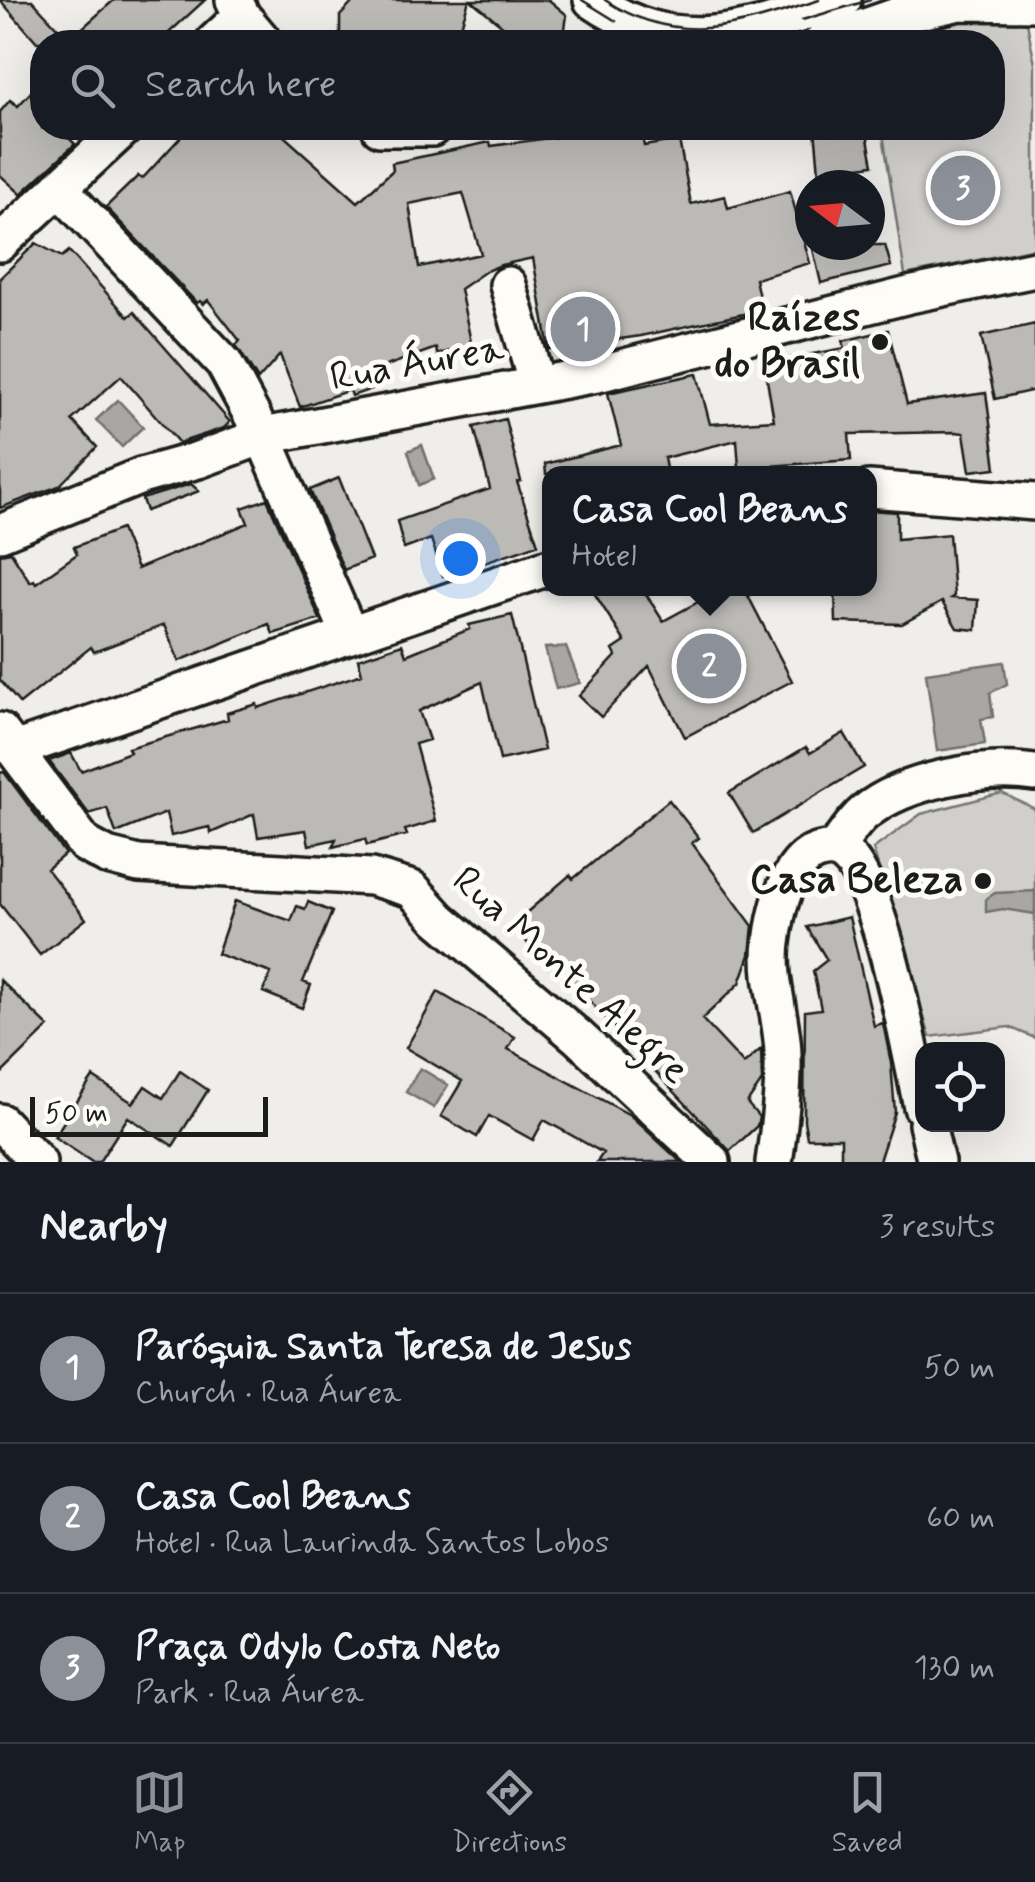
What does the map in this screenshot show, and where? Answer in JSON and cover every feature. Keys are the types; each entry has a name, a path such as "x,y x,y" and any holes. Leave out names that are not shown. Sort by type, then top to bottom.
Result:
{"street":[{"path":"592,0 655,30"},
{"path":"738,30 843,0"},
{"path":"856,30 896,16 960,2 1035,4"},
{"path":"0,244 111,140"},
{"path":"59,188 224,363 263,436 349,633"},
{"name":"Rua Áurea","path":"0,533 141,476 263,436 598,374 909,295 1035,269"},
{"path":"508,285 537,385"},
{"path":"877,491 1035,502"},
{"path":"7,741 542,569"},
{"name":"Rua Monte Alegre","path":"7,741 84,844 107,856 139,864 370,876 412,889 439,920 578,1036 712,1162"},
{"path":"834,849 864,813 901,792 954,776 1011,769 1035,773"},
{"path":"774,1162 783,1056 771,947 778,914 801,861 816,852 834,849 848,857 874,902 915,1077"},
{"path":"0,1122 38,1162"},
{"path":"929,1132 936,1162"}],"shaded area":[{"path":"1026,18 1035,64 1035,248 905,275 884,140 1005,140 1005,30 927,30 961,21"},
{"path":"118,400 143,427 122,447 96,420"},
{"path":"422,445 434,479 419,485 408,451"},
{"path":"566,647 580,683 556,689 545,648"},
{"path":"1004,662 1007,684 990,693 993,717 981,719 985,744 937,751 926,673"},
{"path":"1002,793 1035,809 1035,1038 1009,1027 930,1037 873,849 921,814"},
{"path":"1035,891 1035,914 1003,909 986,912 986,899 995,893"},
{"path":"420,1068 448,1085 434,1108 406,1092"}],"building":[{"path":"0,0 32,0 60,30 30,30 30,34"},
{"path":"114,0 205,0 172,30 80,30"},
{"path":"355,0 469,0 459,30 340,30 340,16"},
{"path":"471,0 549,0 567,15 565,30 507,30"},
{"path":"30,93 30,140 71,140 75,144 21,194 0,175 0,112 10,100 18,106"},
{"path":"178,140 288,140 358,202 393,170 392,163 490,142 491,146 535,140 643,140 644,146 679,140 691,204 725,196 728,208 790,191 795,209 795,260 810,263 755,279 762,310 641,336 549,349 533,258 501,265 460,289 472,347 437,354 436,348 375,370 380,386 352,396 350,390 300,407 280,355 258,380 236,345 240,341 208,300 197,303 106,207 138,176 142,179","holes":["463,193 481,254 419,267 409,204"]},
{"path":"816,140 868,140 873,165 819,170"},
{"path":"36,243 62,257 69,251 128,317 134,312 230,422 224,428 179,443 121,376 72,420 97,447 59,486 0,508 0,278"},
{"path":"885,245 891,266 821,283 816,260 885,260"},
{"path":"1035,324 1035,390 995,399 981,336"},
{"path":"888,330 907,404 986,393 996,468 970,471 964,433 956,432 849,434 851,460 739,466 737,440 664,458 666,466 545,466 621,445 608,393 697,374 710,424 774,420 764,363 845,348 843,341"},
{"path":"505,419 521,481 517,482 538,544 443,576 431,539 404,549 397,521 490,489 474,427"},
{"path":"339,478 371,559 344,570 310,490"},
{"path":"191,484 199,491 146,511 142,499"},
{"path":"267,499 320,619 273,634 269,624 179,661 164,625 94,652 91,647 20,704 0,680 0,554 11,552 30,582 36,583 77,554 74,547 121,529 137,569 248,523 242,508"},
{"path":"877,511 897,512 897,539 949,534 954,596 951,598 978,600 976,630 957,628 942,602 902,624 836,622 835,596 877,596"},
{"path":"596,596 647,596 663,621 709,596 748,596 792,681 685,737 649,666 601,717 579,696 616,656 613,650 625,642"},
{"path":"512,615 544,750 500,760 482,682 419,711 429,740 415,744 436,821 405,830 407,835 367,845 365,839 333,847 336,839 309,845 306,830 258,837 254,814 211,833 209,827 171,836 166,813 116,833 107,808 89,814 49,761 71,753 81,771 130,752 128,748 228,719 227,713 257,704 258,708 362,674 358,659 402,644 406,655 470,629 469,625"},
{"path":"844,733 864,767 753,833 729,793 806,747 810,753"},
{"path":"4,772 65,854 47,869 86,919 40,955 0,904 0,773"},
{"path":"669,800 699,838 692,843 753,926 750,955 740,983 702,1019 744,1064 761,1049 762,1081 747,1103 759,1117 757,1126 730,1151 580,991 548,967 512,925"},
{"path":"235,901 291,921 297,906 305,909 308,902 332,912 303,982 311,985 302,1008 263,992 271,973 217,954"},
{"path":"849,917 874,1026 883,1023 891,1063 895,1112 879,1161 874,1162 841,1162 841,1138 807,1138 804,1121 805,1011 821,1009 813,971 827,960 807,927"},
{"path":"0,980 49,1027 0,1075"},
{"path":"438,992 515,1037 508,1049 630,1115 681,1162 597,1162 603,1153 544,1120 533,1140 489,1116 477,1137 441,1116 462,1081 406,1048"},
{"path":"180,1071 208,1090 173,1146 128,1117 99,1162 92,1162 54,1137 93,1077 133,1103 145,1086 163,1098"}],"tram line":[{"path":"582,0 616,21"},
{"path":"605,0 632,15 685,28 737,24 819,0"},
{"path":"802,20 870,0"}],"place":[{"name":"Praça Odylo Costa Neto","path":"963,188"},
{"name":"Paróquia Santa Teresa de Jesus","path":"583,329"},
{"name":"Raízes do Brasil","path":"880,342"},
{"name":"Casa Cool Beans","path":"709,666"},
{"name":"Casa Beleza","path":"983,881"}]}
